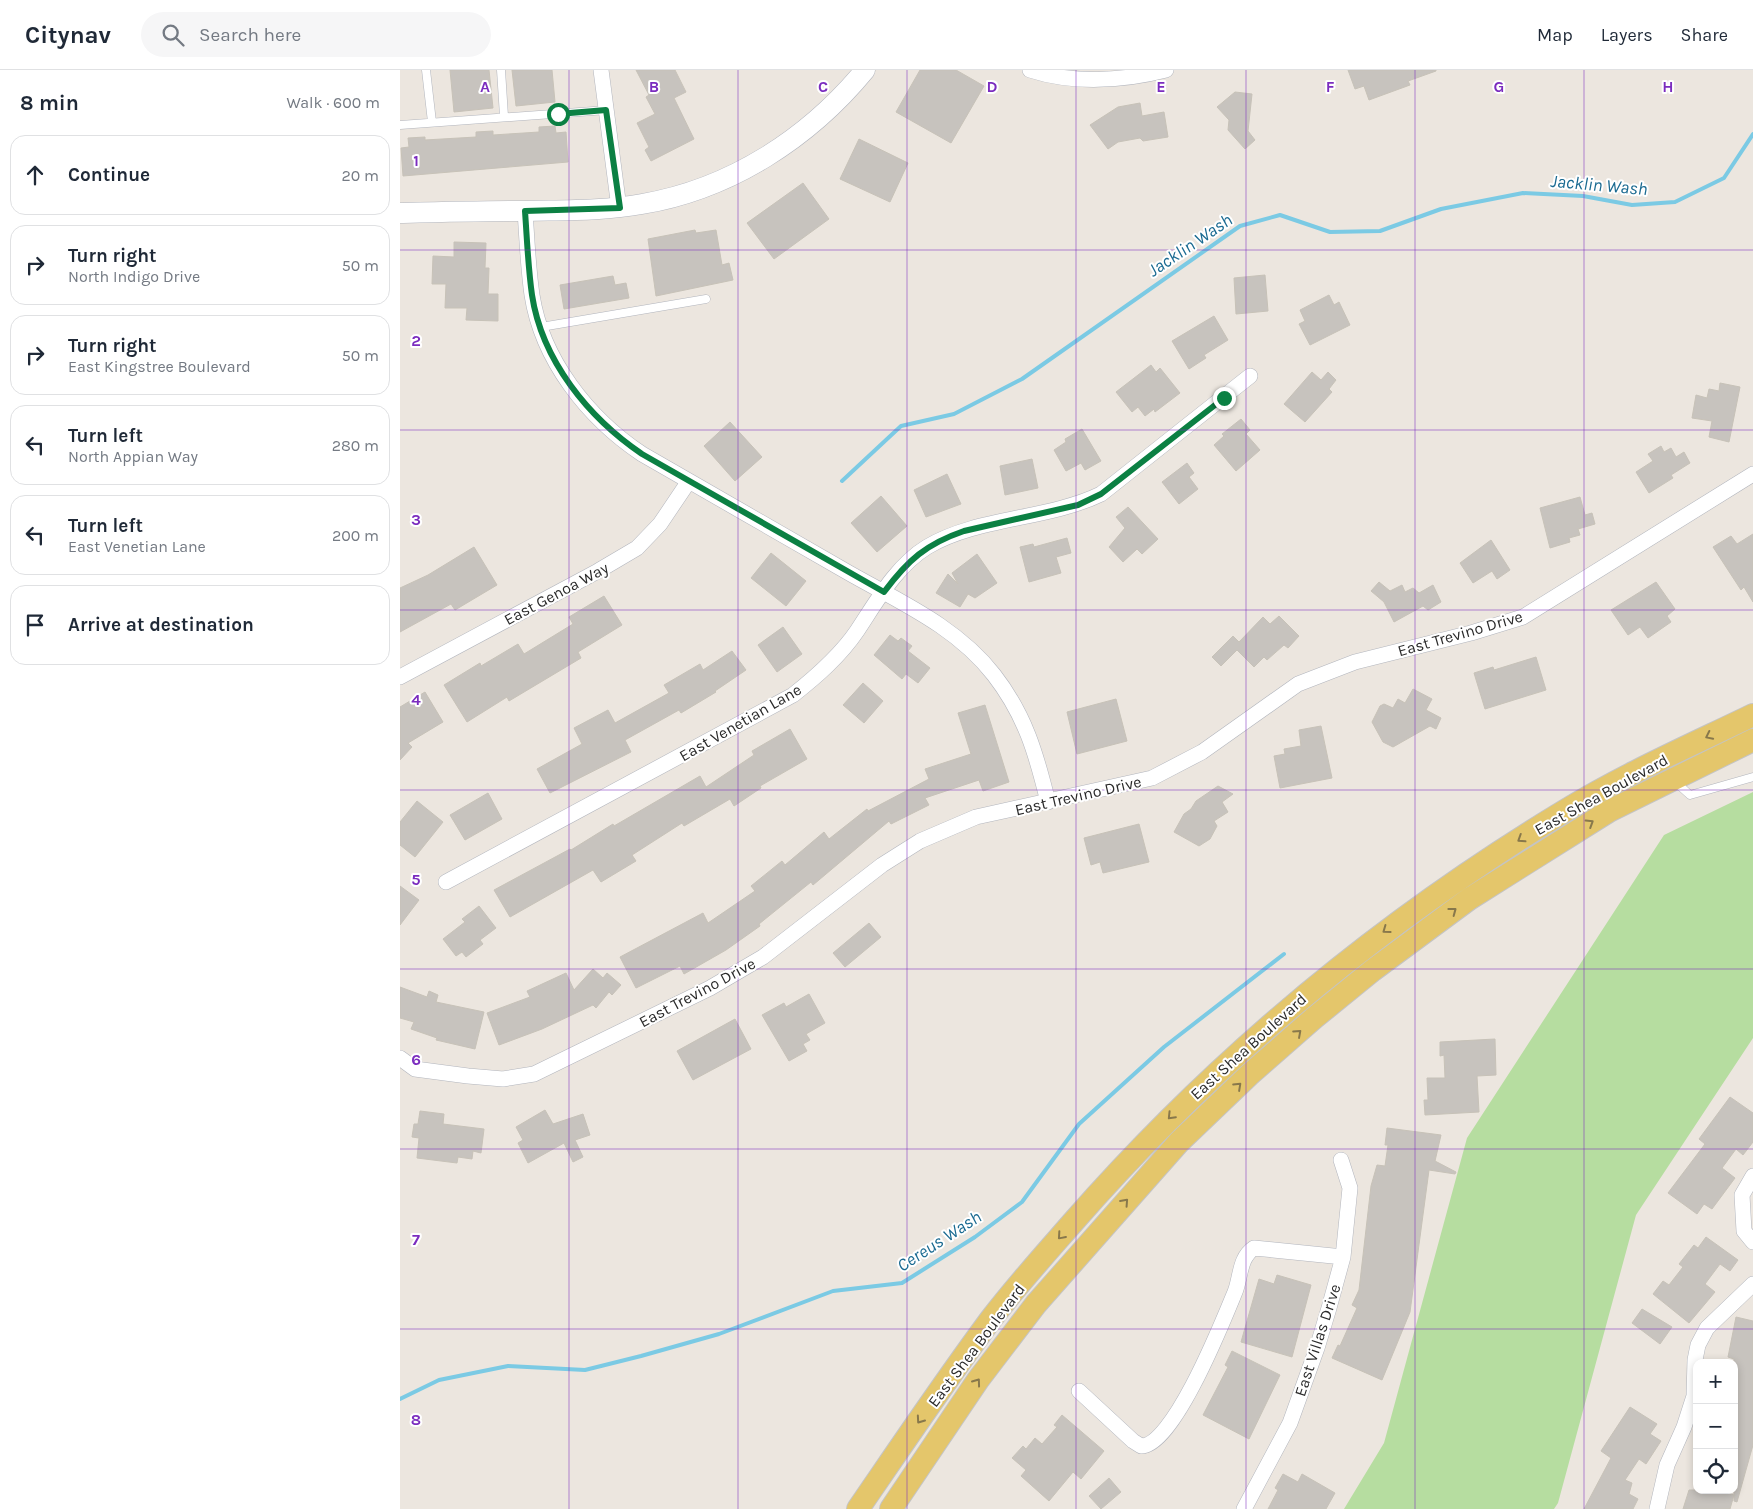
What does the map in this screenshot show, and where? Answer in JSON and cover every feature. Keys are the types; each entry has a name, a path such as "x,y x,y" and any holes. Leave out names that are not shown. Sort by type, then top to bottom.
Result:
{"main road":[{"name":"East Shea Boulevard","path":"858,1509 992,1318 1054,1243 1103,1187 1177,1110 1306,992 1384,931 1478,866 1564,811 1753,715"},
{"name":"East Shea Boulevard","path":"891,1509 978,1380 1036,1304 1178,1142 1261,1065 1366,976 1469,899 1609,811 1753,740"},
{"path":"1245,1047 1261,1065"}],"street":[{"path":"601,70 620,208"},
{"path":"400,213 620,208 665,200 714,183 754,164 792,140 818,120 865,70"},
{"path":"1030,70 1073,79 1110,79 1166,70"},
{"path":"525,211 532,296 541,327 552,353 573,390 606,426 636,450 884,592 941,626 967,646 994,674 1015,705 1028,730 1048,802"},
{"name":"East Venetian Lane","path":"446,882 793,695 836,657 912,557 946,537 964,531 1078,505 1101,494 1250,376"},
{"name":"East Trevino Drive","path":"400,1058 414,1069 468,1076 503,1079 534,1074 725,979 763,957 882,865 920,840 976,817 1152,778 1202,752 1306,680 1355,662 1471,633 1523,617 1753,474"},
{"name":"East Genoa Way","path":"400,677 598,571 637,548 660,524 689,481"},
{"name":"East Villas Drive","path":"1244,1509 1290,1423 1317,1348 1343,1257 1350,1188 1341,1160"},
{"path":"1753,1176 1742,1195 1744,1231 1753,1242"},
{"path":"1078,1391 1133,1442 1141,1446 1153,1444 1167,1429 1214,1347 1238,1284 1242,1261 1248,1252 1254,1248 1343,1257"},
{"path":"1657,1509 1667,1465 1684,1427 1694,1396 1695,1360 1698,1344 1707,1328 1753,1284"}],"lane":[{"path":"426,70 432,122"},
{"path":"501,70 504,116"},
{"path":"400,125 606,110"},
{"path":"541,327 706,299"},
{"path":"1677,776 1680,786 1690,795 1753,777"}],"green space":[{"path":"1753,792 1753,1038 1636,1215 1558,1503 1554,1509 1344,1509 1384,1443 1467,1138 1664,835"}],"building":[{"path":"450,70 489,70 493,108 454,112"},
{"path":"512,70 552,70 555,102 516,106"},
{"path":"636,70 675,70 686,92 674,98 694,139 651,161 645,150 649,147 637,123 655,114 646,97 649,95"},
{"path":"920,70 956,70 984,86 951,143 896,112"},
{"path":"1348,70 1436,71 1408,81 1410,85 1369,100 1364,86 1355,89"},
{"path":"1235,92 1252,94 1248,131 1255,140 1245,149 1228,130 1229,120 1217,107"},
{"path":"1140,103 1142,116 1164,112 1168,137 1143,141 1140,138 1118,142 1108,149 1090,125 1118,107"},
{"path":"555,126 556,133 566,132 568,162 403,176 401,148 409,147 408,138 425,137 425,140 476,137 476,132 493,131 493,135 539,132 539,127"},
{"path":"859,139 908,163 890,202 840,179"},
{"path":"803,183 829,219 774,259 747,223"},
{"path":"695,230 696,233 716,230 722,265 729,263 733,280 656,296 648,239"},
{"path":"454,242 486,243 485,268 489,268 488,294 498,294 498,321 466,320 467,308 445,308 446,284 432,284 433,256 454,257"},
{"path":"1265,275 1268,311 1236,314 1234,278"},
{"path":"613,276 615,285 626,283 629,298 564,309 560,285"},
{"path":"1329,295 1334,305 1339,302 1350,325 1310,345 1299,324 1305,321 1300,310"},
{"path":"1214,316 1228,340 1204,355 1206,358 1189,369 1172,341"},
{"path":"1151,365 1156,372 1160,368 1180,393 1155,412 1154,409 1145,416 1138,407 1132,412 1116,392"},
{"path":"1312,372 1321,380 1328,372 1336,380 1329,389 1332,392 1305,422 1284,404"},
{"path":"1720,383 1740,387 1729,442 1709,437 1712,421 1692,418 1696,395 1707,398 1709,389 1719,391"},
{"path":"1241,419 1250,430 1246,434 1260,450 1236,471 1214,445 1224,436 1222,434"},
{"path":"730,422 762,457 735,481 704,446"},
{"path":"1082,429 1101,461 1085,470 1081,463 1066,471 1054,450 1066,442 1065,439"},
{"path":"1661,446 1664,452 1671,448 1676,457 1684,452 1690,463 1671,475 1673,478 1649,493 1636,472 1653,461 1648,454"},
{"path":"1032,459 1038,488 1005,495 1000,466"},
{"path":"1187,463 1194,473 1189,477 1198,489 1179,504 1162,482"},
{"path":"947,474 961,504 926,517 914,490"},
{"path":"881,496 907,526 877,552 851,523"},
{"path":"1580,497 1585,515 1592,513 1595,524 1578,529 1580,535 1569,538 1570,542 1550,548 1540,508"},
{"path":"1128,507 1158,539 1142,554 1137,549 1123,562 1109,547 1125,528 1116,517"},
{"path":"1753,534 1753,602 1744,587 1741,590 1713,547 1731,536 1737,544"},
{"path":"1067,538 1071,553 1056,557 1061,573 1029,582 1020,547 1033,544 1034,547"},
{"path":"1491,540 1510,570 1497,579 1492,571 1473,583 1460,563"},
{"path":"474,547 497,585 455,610 451,604 400,632 400,588 428,575"},
{"path":"771,553 806,581 786,606 751,578"},
{"path":"977,554 997,583 975,598 968,594 960,607 936,593 948,574 958,584 952,573"},
{"path":"1379,582 1390,591 1402,585 1405,592 1413,588 1419,593 1433,585 1441,602 1428,610 1423,606 1394,622 1384,602 1371,591"},
{"path":"1656,582 1675,609 1667,616 1671,622 1648,638 1640,627 1628,635 1611,610"},
{"path":"604,596 622,625 578,652 581,658 509,701 507,697 467,722 444,685 480,663 481,666 518,644 524,654 573,624 569,617"},
{"path":"1279,616 1299,636 1288,648 1284,645 1267,660 1264,657 1254,667 1237,650 1221,666 1212,657 1233,636 1239,642 1263,617 1270,624"},
{"path":"783,627 802,654 777,672 758,645"},
{"path":"890,635 898,641 901,638 912,646 908,651 930,668 918,683 906,674 902,679 874,655"},
{"path":"732,651 746,670 716,692 681,713 679,710 625,740 631,752 550,793 537,769 582,744 574,728 608,710 615,723 669,693 664,685 700,664 703,670"},
{"path":"1536,657 1546,690 1485,709 1474,673 1493,667 1494,670"},
{"path":"863,683 883,701 864,723 843,705"},
{"path":"1413,689 1432,699 1426,710 1441,718 1436,729 1430,726 1393,747 1383,742 1372,722 1380,706 1384,704 1393,708 1398,699 1405,703"},
{"path":"425,692 443,722 408,743 412,747 400,760 400,707"},
{"path":"1116,699 1127,741 1077,754 1067,712"},
{"path":"985,705 1009,782 983,791 979,780 925,798 929,805 891,824 889,821 813,885 811,882 759,924 760,926 726,950 684,974 680,966 636,988 620,957 703,913 708,923 755,891 751,886 782,861 785,865 824,832 829,839 867,809 868,811 929,779 925,769 971,754 958,713"},
{"path":"1321,726 1332,778 1280,788 1274,756 1285,754 1284,749 1301,746 1299,730"},
{"path":"790,729 807,759 760,786 761,788 734,806 730,799 684,826 682,823 632,855 636,861 601,882 593,870 510,917 494,890 571,850 613,824 614,826 700,776 706,787 754,755 752,751"},
{"path":"1218,786 1233,794 1222,802 1228,812 1214,821 1217,826 1210,839 1199,846 1174,832 1184,814 1191,809 1196,801"},
{"path":"488,793 502,819 465,840 450,815"},
{"path":"417,801 443,822 415,857 400,845 400,822"},
{"path":"1139,824 1149,862 1103,873 1100,862 1091,865 1084,838"},
{"path":"400,886 419,900 400,925"},
{"path":"479,906 496,928 480,940 483,944 466,957 462,952 456,956 443,939 465,922 462,919"},
{"path":"869,923 881,937 845,967 833,953"},
{"path":"593,969 603,978 607,973 621,985 612,995 609,992 596,1008 593,1005 542,1029 499,1045 487,1013 530,997 527,991 566,973 574,990"},
{"path":"400,987 427,997 429,991 438,995 436,1002 484,1012 475,1049 436,1040 437,1038 411,1029 414,1022 400,1018"},
{"path":"809,994 825,1023 806,1034 810,1040 803,1044 807,1051 789,1061 762,1015 784,1003 786,1007"},
{"path":"735,1019 751,1049 693,1080 677,1051"},
{"path":"1495,1039 1496,1075 1477,1076 1479,1112 1425,1115 1424,1100 1428,1100 1427,1078 1445,1078 1444,1055 1440,1056 1440,1042"},
{"path":"1730,1097 1753,1113 1753,1142 1743,1155 1736,1149 1722,1168 1735,1178 1712,1209 1704,1204 1697,1214 1668,1193 1705,1144 1699,1139"},
{"path":"545,1110 553,1124 583,1114 590,1135 575,1140 583,1157 573,1162 564,1143 528,1163 518,1143 523,1140 516,1127"},
{"path":"420,1111 444,1114 443,1124 484,1129 481,1153 473,1151 472,1159 458,1157 457,1163 417,1158 419,1138 412,1137 414,1124 418,1124"},
{"path":"1387,1128 1441,1135 1435,1161 1456,1172 1455,1174 1429,1170 1410,1312 1382,1380 1332,1358 1338,1345 1340,1346 1357,1308 1352,1305 1359,1290 1371,1186 1377,1165 1385,1166 1388,1145 1385,1145"},
{"path":"1706,1237 1738,1260 1730,1271 1720,1264 1705,1284 1715,1292 1689,1323 1653,1294 1663,1281 1669,1285 1683,1267 1679,1264 1694,1245 1698,1248"},
{"path":"1277,1275 1311,1285 1292,1357 1241,1342 1259,1279 1274,1284"},
{"path":"1642,1309 1672,1327 1660,1344 1632,1323"},
{"path":"1736,1317 1753,1321 1753,1445 1737,1502 1734,1501 1734,1494 1738,1494 1738,1359 1728,1357"},
{"path":"1232,1351 1280,1375 1249,1439 1203,1415 1228,1367 1225,1365"},
{"path":"1630,1407 1657,1424 1650,1434 1661,1441 1646,1464 1639,1459 1625,1480 1632,1483 1629,1494 1638,1499 1633,1509 1584,1509 1611,1458 1601,1451"},
{"path":"1062,1415 1104,1451 1081,1479 1073,1472 1049,1501 1021,1476 1026,1470 1012,1458 1023,1446 1026,1449 1035,1438 1042,1444 1057,1427 1054,1425"},
{"path":"1283,1474 1298,1482 1302,1474 1335,1493 1326,1509 1268,1509 1278,1490 1275,1488"},
{"path":"1109,1478 1121,1492 1101,1509 1089,1496"},
{"path":"1689,1490 1693,1490 1693,1494 1734,1495 1730,1509 1683,1509"}],"waterway":[{"name":"Jacklin Wash","path":"842,481 901,426 954,414 1022,379 1240,226 1280,215 1330,232 1380,231 1441,209 1523,193 1583,196 1632,205 1675,202 1724,178 1753,134"},
{"name":"Cereus Wash","path":"400,1399 439,1380 508,1366 585,1370 719,1334 833,1291 902,1283 975,1237 1022,1202 1079,1124 1164,1047 1284,954"}],"route":[{"path":"558,114 606,110 620,208 525,211 532,296 541,327 552,353 573,390 606,426 642,454 884,592 912,557 946,537 964,531 1078,505 1101,494 1128,475 1224,398"}]}
